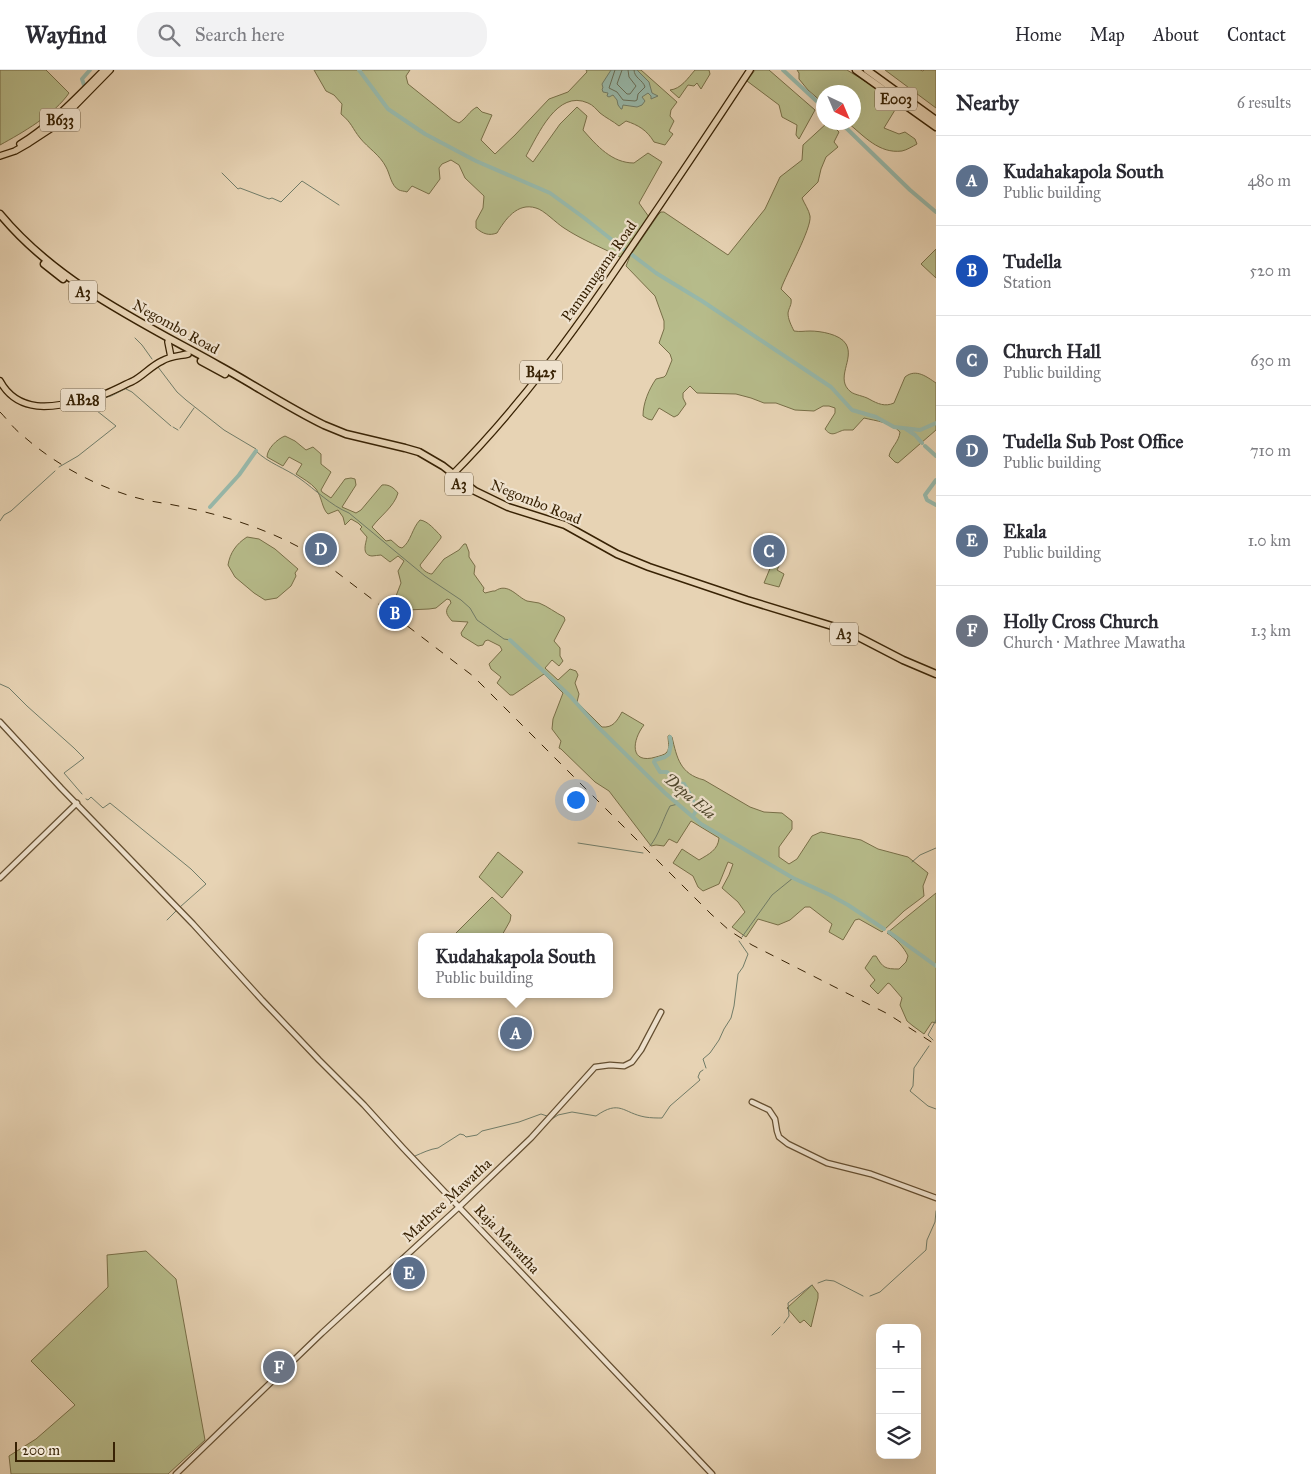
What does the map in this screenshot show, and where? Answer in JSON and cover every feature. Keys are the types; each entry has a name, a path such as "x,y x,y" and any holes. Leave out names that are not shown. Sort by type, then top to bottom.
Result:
{"highway":[{"name":"E003","path":"856,70 936,127"},
{"name":"E003","path":"867,70 936,120"},
{"name":"Negombo Road","path":"0,214 25,242 69,278 184,349 324,426 346,434 419,452 491,500 565,525 617,554 640,564 845,630 903,660 936,674"},
{"name":"Negombo Road","path":"0,220 22,245 63,280 168,342 184,349"},
{"name":"Negombo Road","path":"451,475 473,494 500,508 561,527 630,564 729,598 838,631 901,664 936,679"}],"main road":[{"name":"B633","path":"0,154 26,140 46,125 104,70"},
{"name":"B633","path":"0,154 28,143 55,126 110,70"},
{"name":"Pamunugama Road","path":"451,475 494,430 532,385 590,308 683,173 750,70"},
{"path":"168,342 171,357 184,349"},
{"name":"AB28","path":"1,383 11,394 26,404 41,407 59,406 104,394 134,380 152,366 171,357"}],"street":[{"path":"0,722 77,804 0,878"},
{"name":"Raja Mawatha","path":"77,804 193,924 262,1000 364,1105 402,1148 712,1474"},
{"name":"Mathree Mawatha","path":"176,1474 309,1346 460,1207 531,1138 595,1067 624,1066 632,1062 641,1050 661,1012"},
{"path":"752,1102 769,1110 775,1119 776,1131 779,1137 788,1144 827,1162 871,1174 936,1198"}],"green space":[{"path":"0,70 46,70 69,93 47,116 0,145"},
{"path":"314,70 410,70 406,76 408,84 453,120 459,123 477,107 482,112 492,115 481,140 495,154 549,99 568,92 587,72 586,70 641,70 677,102 671,110 670,116 674,121 669,131 673,134 665,145 654,142 645,131 634,124 626,121 619,126 602,115 590,104 577,100 567,102 550,116 526,156 533,162 560,124 577,107 587,116 583,130 599,147 612,157 634,163 648,153 662,162 639,203 649,217 622,258 571,232 536,208 529,207 517,210 512,213 497,233 484,233 476,228 476,221 483,208 484,196 465,178 459,165 451,160 442,164 439,168 440,179 429,194 412,186 407,192 399,190 392,183 381,159 363,142 350,123 341,114 342,104 334,95 326,91"},
{"path":"695,70 709,70 710,74 701,89 697,83 694,86 688,85 679,98 670,90 681,85"},
{"path":"755,70 769,70 815,110 799,139 796,135 797,125 782,117 779,105 747,81"},
{"path":"797,70 847,70 889,96 898,105 884,128 899,134 905,132 915,139 917,144 904,150 894,151 886,150 872,143 856,130 861,130 861,85 816,85 816,97 799,79"},
{"path":"885,70 936,70 936,108"},
{"path":"819,130 837,130 839,132 834,142 838,147 826,157 818,182 802,198 810,216 810,222 781,289 791,299 788,311 790,322 794,331 814,331 830,334 843,341 848,350 844,375 846,387 851,392 878,404 888,405 894,403 905,377 909,374 921,374 936,383 936,430 898,463 889,456 900,432 883,422 864,418 853,430 844,430 834,434 827,432 825,429 835,413 835,408 829,406 823,406 814,411 795,410 776,403 764,403 736,394 697,393 690,386 683,393 686,404 678,415 674,417 659,408 652,420 643,416 645,401 651,387 656,379 666,375 672,360 670,354 659,343 664,329 664,321 655,296 626,266 630,256 661,212 664,212 728,255 765,209 780,177 802,160 803,145"},
{"path":"936,249 936,278 921,264"},
{"path":"285,436 306,450 313,447 321,454 321,464 331,472 321,490 331,498 345,479 355,479 356,485 342,507 356,513 361,510 382,485 395,489 398,493 393,503 372,527 386,541 391,540 402,548 420,520 431,526 441,538 420,565 427,572 432,574 444,559 466,544 469,557 475,566 474,574 484,588 483,591 485,593 504,588 508,589 527,601 542,604 564,617 565,620 554,641 560,648 560,656 563,661 559,666 552,660 545,668 558,680 570,669 576,671 578,675 575,683 579,694 577,702 602,727 612,725 622,712 644,725 635,744 635,750 641,757 647,759 666,753 668,750 668,736 670,735 681,764 690,774 750,807 764,812 782,813 792,821 792,829 779,847 779,857 789,864 797,859 812,836 821,832 861,840 878,849 908,857 928,873 923,886 924,896 904,911 882,932 859,919 855,920 843,940 829,932 832,924 810,907 805,907 790,920 778,925 758,919 746,937 732,927 745,912 738,902 722,888 733,864 728,862 719,884 703,891 698,887 693,876 673,863 682,849 699,860 715,849 719,838 691,821 677,843 669,839 664,846 651,846 609,791 595,782 559,748 561,741 552,729 553,719 563,693 544,674 513,695 510,695 497,683 501,677 491,669 489,664 502,650 500,646 488,640 483,645 478,646 462,636 461,633 468,622 452,621 450,619 447,614 447,608 451,603 450,600 447,599 436,608 407,610 397,602 396,596 401,583 398,571 404,561 398,556 390,562 381,555 372,556 366,553 367,537 360,529 362,527 351,519 345,525 343,517 338,510 328,514 316,489 296,474 302,464 289,457 283,466 267,457 273,445"},
{"path":"247,537 259,539 275,549 298,569 291,586 277,598 265,600 254,593 235,577 228,565 234,549"},
{"path":"773,553 780,558 779,561 781,562 777,570 784,574 779,587 764,583 771,566 767,563"},
{"path":"498,852 523,872 502,898 479,877"},
{"path":"936,893 936,1023 932,1022 924,1034 907,1021 900,1005 902,998 890,984 888,983 878,994 870,986 875,980 865,968 873,956 876,956 885,967 890,969 899,969 906,962 908,956 904,949 887,933"},
{"path":"492,897 511,915 503,933 456,933"},
{"path":"146,1251 176,1279 205,1440 168,1474 11,1474 9,1456 36,1439 75,1405 31,1361 108,1287 107,1255"},
{"path":"812,1285 818,1293 818,1298 811,1327 804,1320 800,1323 787,1308"}],"water":[{"path":"611,70 637,70 649,82 652,93 658,96 651,99 648,93 642,97 645,101 642,105 637,107 623,105 621,109 613,95 607,96 608,93 603,92 602,89 602,84"}],"waterway":[{"path":"84,85 82,79 90,70"},
{"path":"359,70 388,109 425,134 476,161 550,193 626,251"},
{"path":"783,70 816,101"},
{"path":"848,130 910,190 936,212"},
{"path":"222,173 238,189 240,188 281,202 302,181 339,205"},
{"path":"631,254 656,273 702,301 831,387 852,410 876,417 894,427 920,430 936,423"},
{"path":"135,338 152,359"},
{"path":"158,367 177,392 224,430 256,449 266,459 294,474 329,502 349,513 425,576 461,600 470,608 477,620 504,639 510,640"},
{"path":"59,467 78,456 116,426 87,403 111,396 127,388"},
{"path":"126,389 171,426"},
{"path":"180,428 194,408"},
{"path":"173,427 178,430"},
{"path":"906,429 922,443"},
{"path":"925,446 936,456"},
{"path":"210,507 239,475 256,451"},
{"path":"0,521 4,515 11,511 55,471"},
{"path":"936,480 925,495 927,500 936,505"},
{"name":"Depa Ela","path":"510,640 570,696 596,725 665,793 701,824 793,878 848,905 884,929"},
{"path":"0,684 9,688 84,758 64,773 82,794"},
{"path":"670,737 669,754 654,762 660,772 667,772 678,783 684,784 693,800 696,811 693,816"},
{"path":"86,799 88,800 91,797 103,808 110,803 191,869 206,884 180,907"},
{"path":"650,846 670,806 678,804"},
{"path":"578,843 643,853"},
{"path":"912,862 920,855 936,848"},
{"path":"742,937 772,895 793,878"},
{"path":"167,920 176,911"},
{"name":"Depa Ela","path":"889,932 936,966"},
{"path":"706,1068 703,1059 719,1040 731,1018 738,974 748,954 739,941"},
{"path":"933,1040 928,1035 936,1020"},
{"path":"929,1046 914,1068 913,1086 910,1091 928,1106 936,1109"},
{"path":"552,1119 558,1115 572,1112 596,1116 611,1108 621,1109 645,1117 662,1118 670,1106 700,1080 698,1077 703,1070"},
{"path":"415,1156 438,1148 460,1134 466,1137 477,1135 482,1131 519,1122 541,1114 547,1116"},
{"path":"870,1296 880,1292 926,1250 927,1240 935,1222 936,1211"},
{"path":"818,1283 826,1280 834,1281 863,1296"},
{"path":"784,1323 789,1316 788,1303 812,1285"},
{"path":"772,1335 780,1327"}],"railway":[{"path":"0,412 33,445 60,464 104,486 134,497 201,511 236,521 286,540 318,558 473,676 730,931 752,945 888,1014 936,1045"}],"place":[{"name":"Tudella Sub Post Office","path":"321,549"},
{"name":"Church Hall","path":"769,551"},
{"name":"Tudella","path":"395,613"},
{"name":"Kudahakapola South","path":"516,1033"},
{"name":"Ekala","path":"409,1273"},
{"name":"Holly Cross Church","path":"279,1367"}]}
